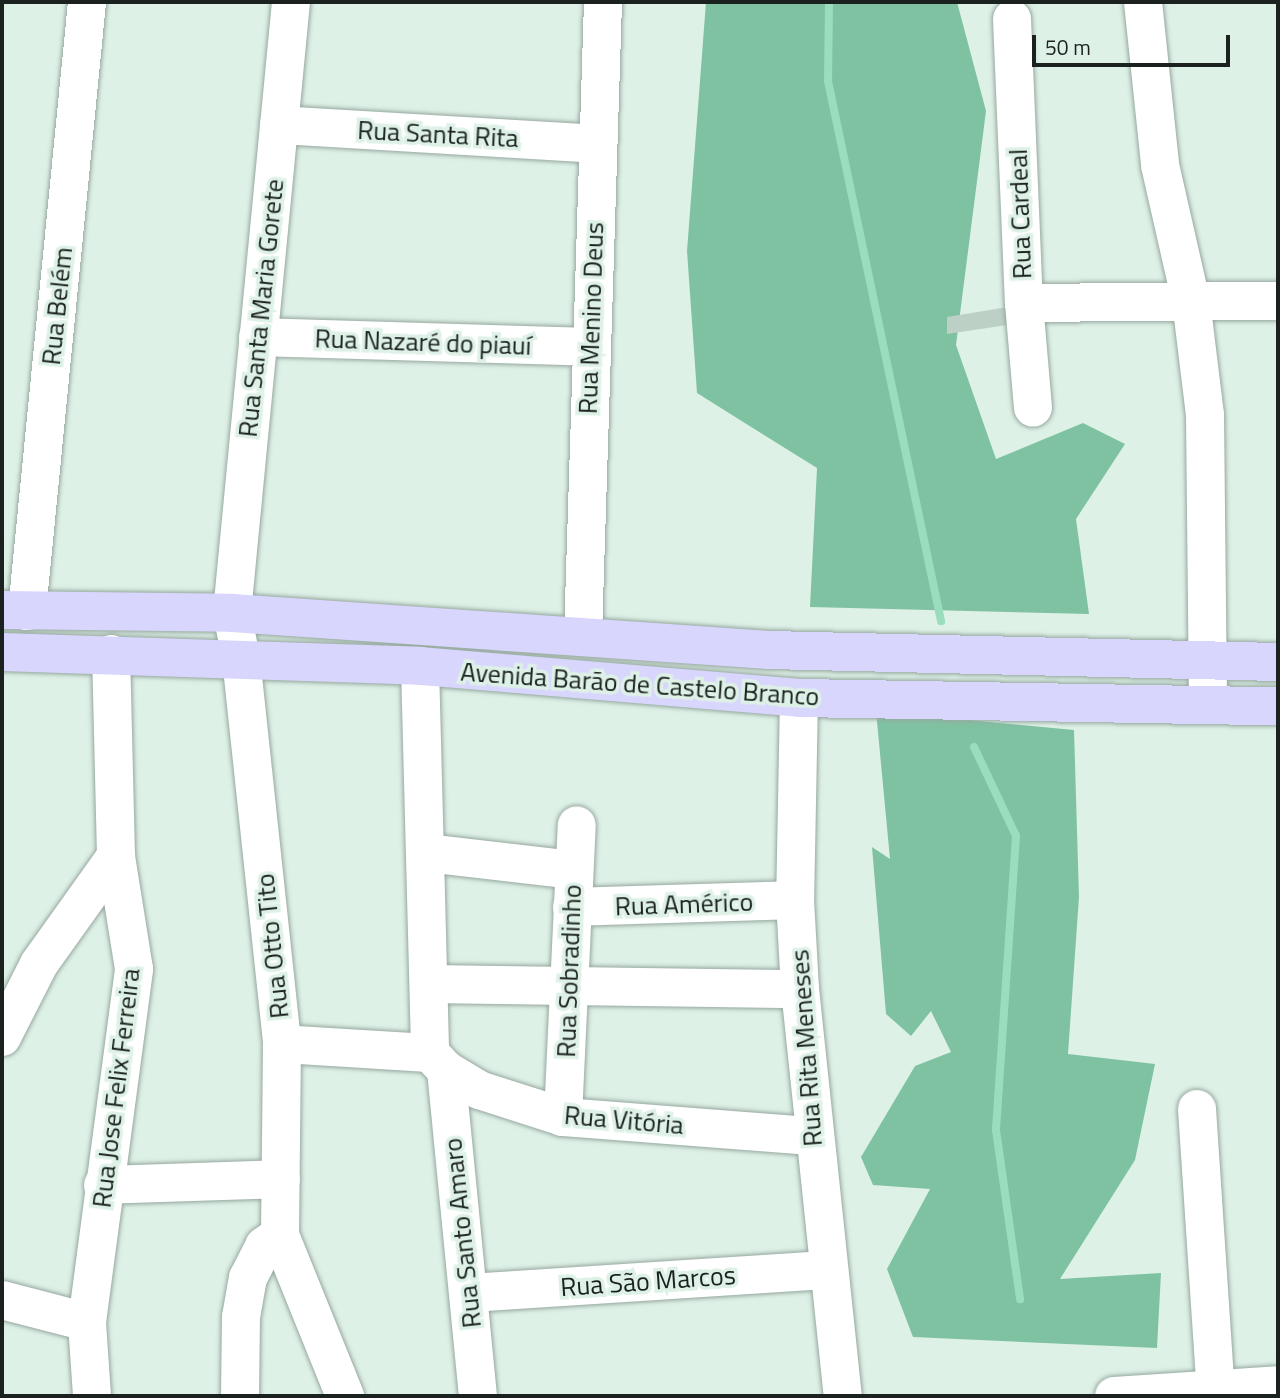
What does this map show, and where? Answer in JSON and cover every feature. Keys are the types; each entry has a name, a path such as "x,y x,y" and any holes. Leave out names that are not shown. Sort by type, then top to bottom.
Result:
{"main road":[{"name":"Avenida Barão de Castelo Branco","path":"15,610 232,613 888,654 1278,662"},
{"name":"Avenida Barão de Castelo Branco","path":"2,652 420,666 799,698 1278,706"}],"street":[{"name":"Rua Belém","path":"15,610 87,2"},
{"name":"Rua Santa Maria Gorete","path":"241,658 232,613 291,2"},
{"name":"Rua Menino Deus","path":"583,635 589,347 603,2"},
{"path":"1143,2 1160,165 1191,301 1208,452 1208,705"},
{"name":"Rua Cardeal","path":"1012,19 1024,303 1033,408"},
{"name":"Rua Santa Rita","path":"279,125 597,144"},
{"path":"1024,303 1278,301"},
{"name":"Rua Nazaré do piauí","path":"258,337 589,347"},
{"name":"Rua Jose Felix Ferreira","path":"92,1396 87,1322 103,1185 134,969 116,856 111,654"},
{"name":"Rua Otto Tito","path":"241,658 282,1044 280,1235"},
{"path":"420,666 429,984 569,989 800,989"},
{"name":"Rua Rita Meneses","path":"799,698 795,900 800,989 826,1270 843,1396"},
{"name":"Rua Sobradinho","path":"563,1117 577,825"},
{"name":"Rua Américo","path":"427,853 572,888 795,900"},
{"path":"2,1037 39,964 116,856"},
{"name":"Rua Santo Amaro","path":"429,984 469,1293 478,1396"},
{"path":"282,1044 438,1061"},
{"name":"Rua Vitória","path":"438,1061 507,1101 563,1117 812,1136"},
{"path":"1197,1109 1216,1393"},
{"path":"103,1185 281,1179"},
{"path":"240,1396 241,1317 248,1278 264,1246 280,1235 345,1396"},
{"name":"Rua São Marcos","path":"469,1293 826,1270"},
{"path":"2,1300 87,1322"},
{"path":"1114,1396 1216,1393 1278,1385"}],"green space":[{"path":"706,2 957,2 986,111 956,345 996,459 1083,423 1125,444 1076,519 1089,614 810,607 817,468 697,393 687,251"},
{"path":"876,711 1074,730 1079,897 1068,1054 1155,1064 1135,1160 1060,1279 1161,1273 1157,1348 913,1337 887,1269 930,1189 873,1185 861,1157 915,1066 951,1052 931,1011 911,1036 886,1014 872,847 890,859"}],"building":[{"path":"1014,306 1014,324 947,334 947,317"}],"waterway":[{"path":"829,2 828,81 941,621"},
{"path":"974,747 1016,836 996,1130 1020,1299"}]}
